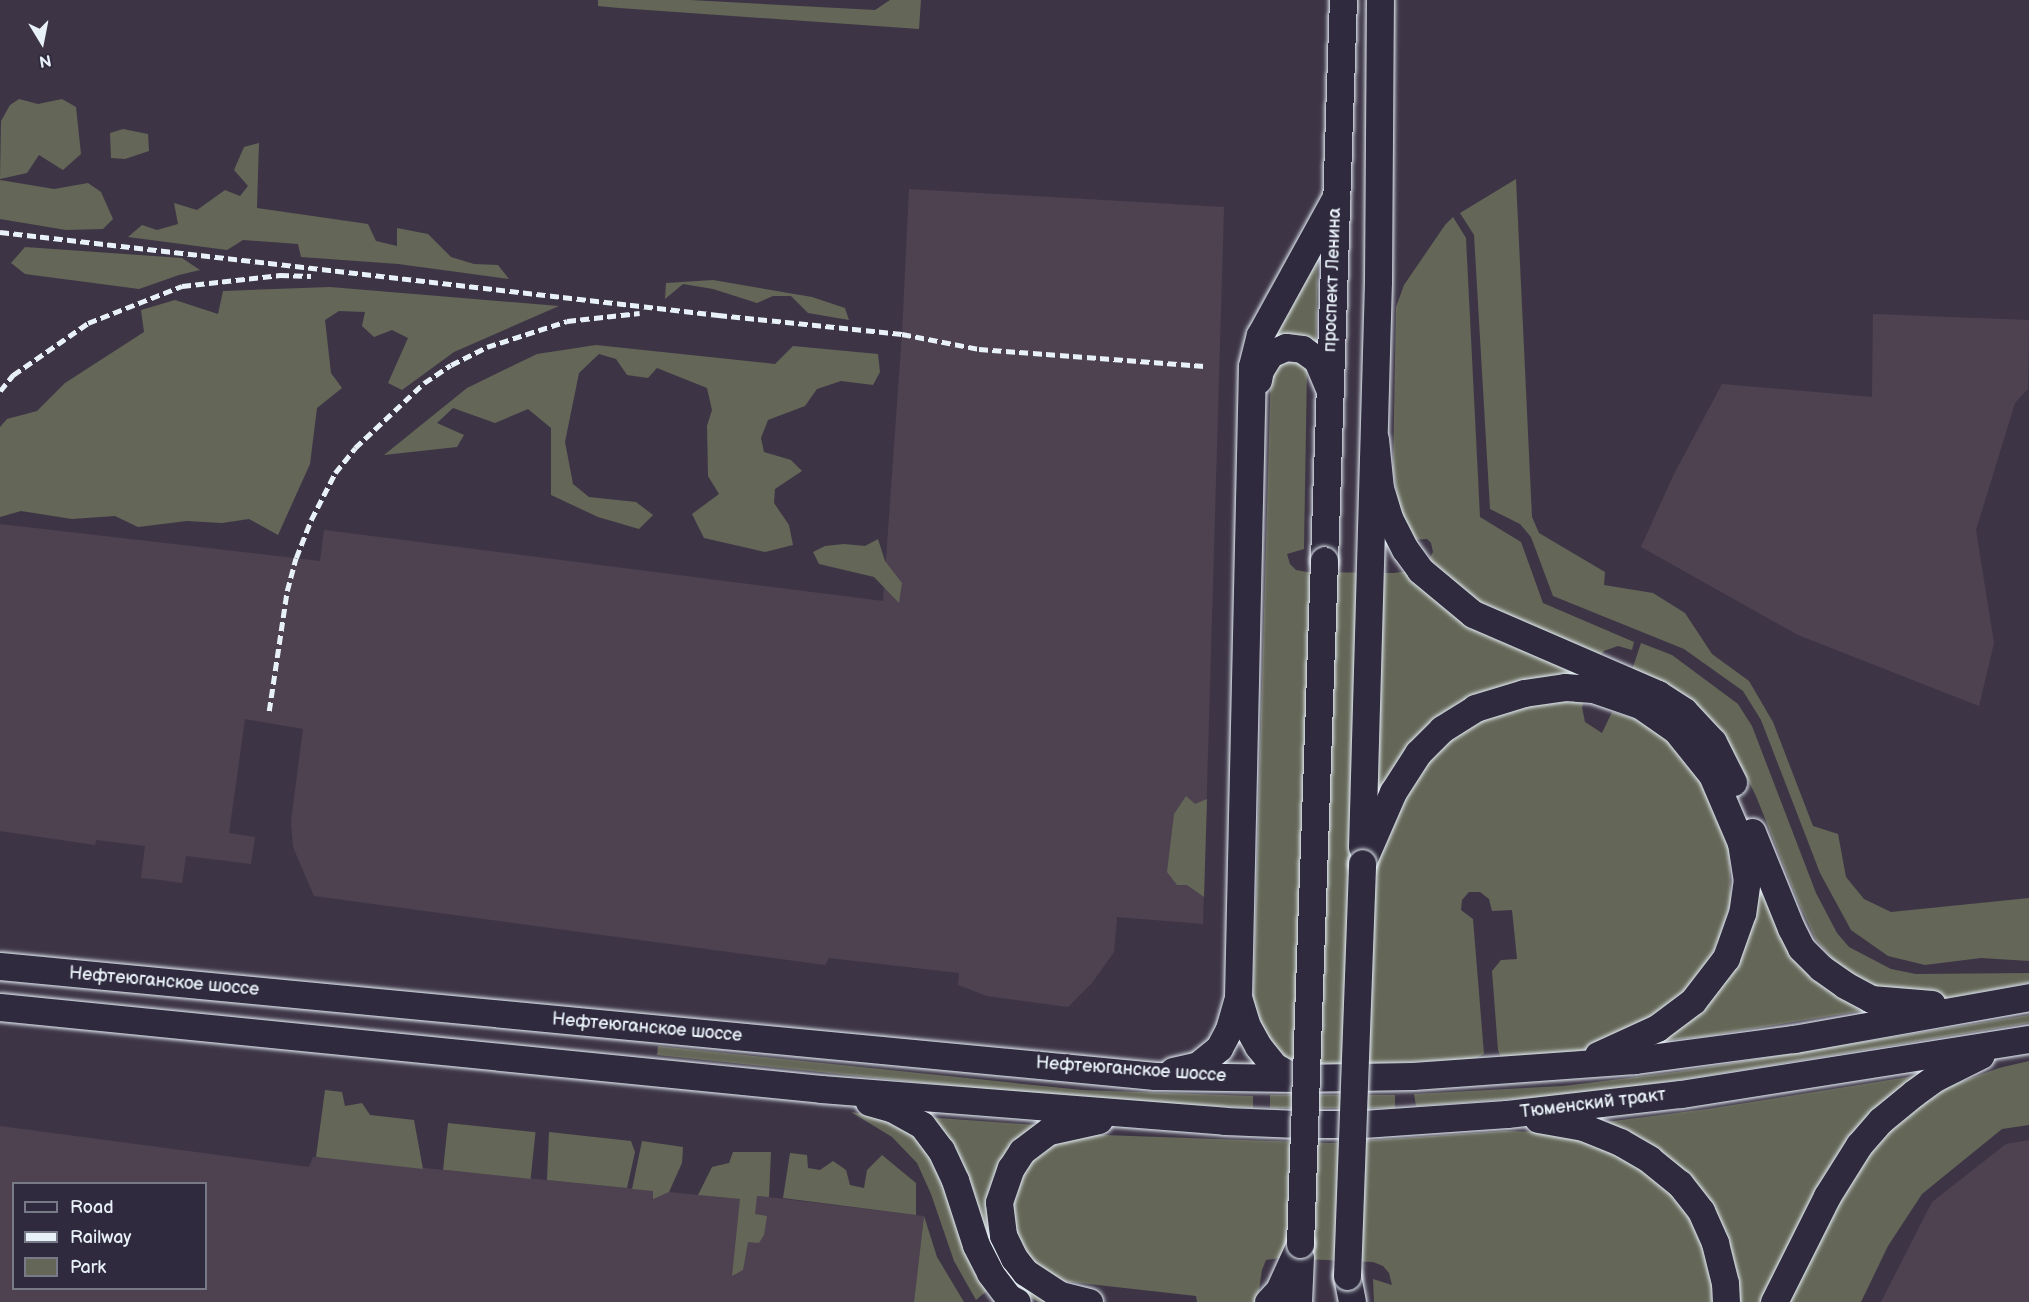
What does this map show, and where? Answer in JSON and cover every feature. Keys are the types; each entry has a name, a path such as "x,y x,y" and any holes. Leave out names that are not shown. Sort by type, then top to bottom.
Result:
{"main road":[{"name":"проспект Ленина","path":"1298,1302 1294,1274 1300,1244 1342,0"},
{"path":"1352,1302 1347,1289 1371,560 1380,0"},
{"path":"1155,1076 1198,1065 1219,1048 1229,1029 1238,998 1253,411 1252,366 1260,335 1336,197"},
{"path":"1253,411 1260,370 1270,354 1286,347 1302,349 1317,360 1330,391"},
{"path":"1374,439 1380,488 1389,518 1405,549 1420,570 1473,614 1622,688 1676,730 1696,753 1720,789 1746,861 1746,895 1735,940 1717,972 1701,993 1670,1020 1626,1044 1593,1056 1519,1070"},
{"path":"1362,863 1393,792 1418,753 1442,729 1467,713 1498,700 1565,687 1622,688 1658,694 1684,711 1713,742 1733,781 1771,883 1791,928 1801,948 1821,968 1871,999 1972,1007"},
{"name":"Нефтеюганское шоссе","path":"0,966 1155,1076 1296,1078"},
{"path":"1238,998 1247,1026 1258,1046 1274,1066 1296,1078 1413,1076 1634,1060 1794,1039 2029,998"},
{"path":"0,1007 821,1089 1154,1116"},
{"path":"1774,1302 1837,1177 1859,1145 1881,1120 1935,1078 1984,1054 2029,1040"},
{"name":"Тюменский тракт","path":"1154,1116 1298,1124 1373,1124 1507,1114 1681,1094 2029,1040"},
{"path":"821,1089 893,1109 922,1125 946,1160 976,1245 990,1273 1008,1297 1017,1302"},
{"path":"1507,1114 1562,1122 1600,1133 1635,1150 1665,1170 1692,1198 1709,1227 1720,1261 1726,1302"},
{"path":"1089,1302 1053,1291 1025,1272 1014,1258 1003,1235 1000,1222 1001,1192 1011,1168 1023,1151 1049,1131 1087,1121 1154,1116"},
{"path":"1268,1302 1294,1274"}],"shaded area":[{"path":"909,189 1224,207 1203,924 1117,917 1114,952 1092,983 1068,1007 987,996 958,985 959,973 829,958 825,965 314,896 293,847 291,821 303,729 245,719 229,833 255,837 251,864 186,856 182,883 141,878 145,846 96,840 95,845 0,831 0,524 320,561 324,530 883,601 902,334"},
{"path":"1873,314 2029,320 2028,389 2015,403 1976,530 1994,643 1979,706 1798,635 1641,547 1673,476 1722,384 1872,397"},
{"path":"0,1126 309,1167 313,1157 740,1199 744,1194 924,1216 914,1302 0,1302"},
{"path":"2029,1140 2029,1302 1881,1302 1932,1202 2006,1144"}],"green space":[{"path":"598,0 690,0 875,10 890,0 921,0 919,29 619,8 598,6"},
{"path":"19,99 38,104 62,99 76,107 81,154 63,170 39,155 27,173 0,179 1,121 10,105"},
{"path":"123,129 148,134 149,151 125,159 111,158 110,133"},
{"path":"259,143 257,208 368,224 376,241 397,246 397,228 428,234 451,257 474,264 498,265 509,279 398,264 301,257 298,244 243,240 227,250 128,237 142,225 157,230 178,224 174,203 197,210 225,190 240,196 248,186 234,170 244,147"},
{"path":"1516,179 1532,517 1539,533 1605,572 1604,585 1653,593 1685,613 1712,654 1749,681 1773,722 1813,826 1838,834 1846,877 1864,899 1891,912 2029,898 2029,961 1981,958 1925,965 1888,956 1851,930 1820,873 1761,720 1743,691 1684,649 1553,596 1531,537 1520,524 1490,509 1474,235 1460,213"},
{"path":"0,180 54,189 88,183 101,192 113,219 103,229 66,230 0,219"},
{"path":"1453,217 1466,238 1480,517 1521,542 1543,603 1634,642 1632,650 1618,646 1604,651 1597,660 1582,707 1585,722 1602,733 1612,712 1635,719 1658,733 1681,752 1700,776 1729,846 1731,902 1722,932 1709,961 1671,1007 1600,1046 1569,1053 1501,1058 1498,1050 1492,971 1501,960 1517,959 1512,910 1492,911 1489,899 1480,892 1469,892 1462,900 1461,910 1473,919 1484,1054 1475,1059 1344,1065 1291,1061 1275,1051 1264,1038 1253,1000 1271,368 1290,357 1307,368 1304,549 1287,554 1290,564 1296,570 1307,572 1394,573 1409,571 1428,561 1433,552 1431,543 1427,539 1410,540 1402,520 1393,471 1396,307 1404,285 1445,225"},
{"path":"25,247 182,258 200,270 139,289 25,274 11,263"},
{"path":"1318,248 1316,347 1262,349"},
{"path":"713,280 812,297 845,308 849,320 808,313 791,296 773,296 757,303 713,289 683,284 665,299 666,283"},
{"path":"330,287 559,306 454,352 402,390 388,383 408,338 392,330 374,337 362,326 365,312 339,311 325,320 331,373 342,388 317,408 310,464 278,535 249,519 222,523 187,521 138,527 115,516 72,519 21,511 0,517 0,427 7,419 37,411 65,383 144,332 141,310 175,300 218,314 223,291"},
{"path":"596,345 775,364 793,346 878,354 880,372 873,385 841,381 817,389 805,406 768,420 761,438 764,452 791,460 802,471 775,489 774,503 789,525 793,545 765,552 704,538 692,514 719,494 708,476 707,426 712,410 707,388 657,368 648,378 627,375 616,359 599,354 579,373 565,442 573,484 589,497 636,502 653,515 639,529 598,517 551,495 551,428 528,409 495,423 453,408 437,423 464,435 457,447 384,455 467,388 537,354"},
{"path":"878,539 885,561 902,583 899,603 874,577 819,564 813,552 825,546 844,544 865,546"},
{"path":"1641,643 1672,655 1738,704 1752,726 1816,893 1837,933 1849,947 1891,969 1916,974 2029,973 2029,983 1941,999 1892,993 1863,981 1837,964 1816,940 1756,796 1737,758 1715,728 1632,670"},
{"path":"1186,796 1195,804 1207,799 1204,897 1187,885 1177,885 1167,872 1174,814"},
{"path":"1752,864 1780,916 1880,1008 1707,1036 1652,1042 1690,1016"},
{"path":"2029,1015 2029,1023 1680,1080 1568,1095 1416,1106 1414,1094 1563,1086 1676,1072"},
{"path":"658,1046 1082,1090 1253,1096 1253,1108 1082,1099 915,1082 657,1055"},
{"path":"2029,1061 2029,1125 2002,1129 1922,1194 1888,1246 1861,1302 1790,1302 1845,1188 1870,1149 1908,1114 1950,1086 1999,1068"},
{"path":"1927,1074 1886,1106 1764,1302 1737,1302 1724,1243 1598,1123 1707,1109"},
{"path":"325,1090 342,1092 345,1106 362,1103 370,1115 414,1120 423,1169 316,1157"},
{"path":"1270,1095 1395,1095 1395,1108 1270,1108"},
{"path":"851,1112 882,1117 920,1138 936,1166 988,1290 976,1300 954,1261 931,1194 917,1163 892,1137"},
{"path":"924,1117 1036,1125 991,1204 1057,1302 1038,1302 1007,1283"},
{"path":"448,1123 536,1132 531,1179 443,1170"},
{"path":"1505,1131 1543,1132 1574,1137 1614,1151 1649,1172 1673,1195 1692,1221 1706,1247 1717,1302 1374,1302 1373,1279 1392,1285 1389,1273 1383,1266 1373,1262 1279,1258 1266,1260 1258,1296 1260,1302 1197,1302 1196,1296 1062,1281 1030,1260 1012,1226 1011,1204 1015,1185 1037,1152 1076,1134 1330,1143"},
{"path":"549,1132 631,1141 635,1152 627,1188 547,1180"},
{"path":"642,1141 683,1147 682,1163 669,1192 653,1199 653,1191 632,1189"},
{"path":"733,1152 771,1152 769,1197 757,1196 755,1214 767,1216 764,1235 759,1243 748,1242 743,1270 732,1276 740,1199 698,1195 712,1167 729,1163"},
{"path":"790,1153 807,1155 808,1168 820,1170 833,1161 846,1170 850,1185 864,1188 867,1170 882,1155 916,1183 916,1215 783,1198"},
{"path":"924,1216 937,1257 964,1302 914,1302"}],"railway":[{"path":"0,232 902,334 979,349 1204,366"},
{"path":"0,391 13,375 88,323 182,286 280,275 311,276"},
{"path":"269,711 287,591 296,558 311,520 335,473 355,448 424,383 451,365 487,347 567,321 640,313"}]}
